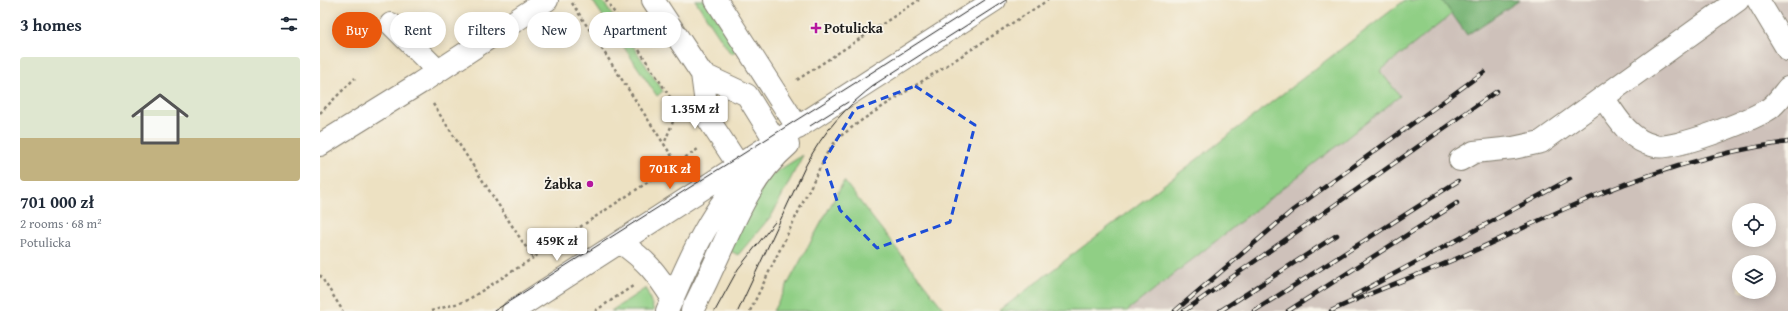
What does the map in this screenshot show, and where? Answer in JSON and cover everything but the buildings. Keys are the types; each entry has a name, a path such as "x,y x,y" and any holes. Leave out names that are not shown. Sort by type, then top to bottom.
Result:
{"street":[{"path":"320,145 420,83 546,0"},
{"path":"653,0 702,74 708,119 739,166"},
{"path":"716,0 804,127"},
{"path":"670,305 706,228 723,199 758,162 826,110 995,0"},
{"path":"1460,160 1474,152 1513,148 1541,142 1738,0"},
{"path":"1758,0 1788,50"},
{"path":"415,48 438,71"},
{"path":"702,74 747,95 776,142"},
{"path":"1603,97 1618,121 1633,136 1655,147 1684,143 1768,110 1788,88"},
{"path":"513,311 776,142 804,127"},
{"path":"692,311 738,211 752,185 774,157 804,127"},
{"path":"620,242 642,257 655,272 670,305"}],"path":[{"path":"431,311 466,302 677,164 570,0"},
{"path":"606,0 678,109 664,144"},
{"path":"750,311 827,153 838,138 862,120 1048,0"},
{"path":"320,113 355,78"},
{"path":"420,83 533,258"},
{"path":"320,275 342,311"},
{"path":"595,311 636,284"}],"highlighted area":[{"path":"915,86 975,125 961,171 950,222 877,248 840,210 824,161 855,109"}],"shaded area":[{"path":"1520,0 1788,0 1788,311 1127,311 1399,96 1379,71 1452,14 1468,35"}],"green space":[{"path":"592,0 602,0 610,12 600,12"},
{"path":"695,0 705,0 737,50 731,54"},
{"path":"1405,0 1442,0 1452,14 1380,71 1400,96 1127,311 999,311"},
{"path":"1442,0 1520,0 1467,35"},
{"path":"624,48 634,48 663,91 657,96"},
{"path":"803,155 772,215 738,255 727,249 765,179"},
{"path":"844,181 945,311 773,311"},
{"path":"646,288 654,311 611,311"}],"tram line":[{"path":"494,311 985,0"},
{"path":"872,86 1006,0"},
{"path":"738,311 813,153 836,120 855,101 876,84"},
{"path":"810,126 848,102"},
{"path":"715,311 738,269 775,222"}],"railway":[{"path":"1175,311 1293,210 1484,72"},
{"path":"1184,311 1497,91"},
{"path":"1331,311 1467,254 1595,196 1649,175 1731,152 1788,142"},
{"path":"1353,296 1570,179"},
{"path":"1254,311 1458,181"},
{"path":"1288,311 1457,203"},
{"path":"1220,311 1337,235"}],"place":[{"name":"Potulicka","path":"816,28"},
{"name":"Żabka","path":"590,184"}]}
